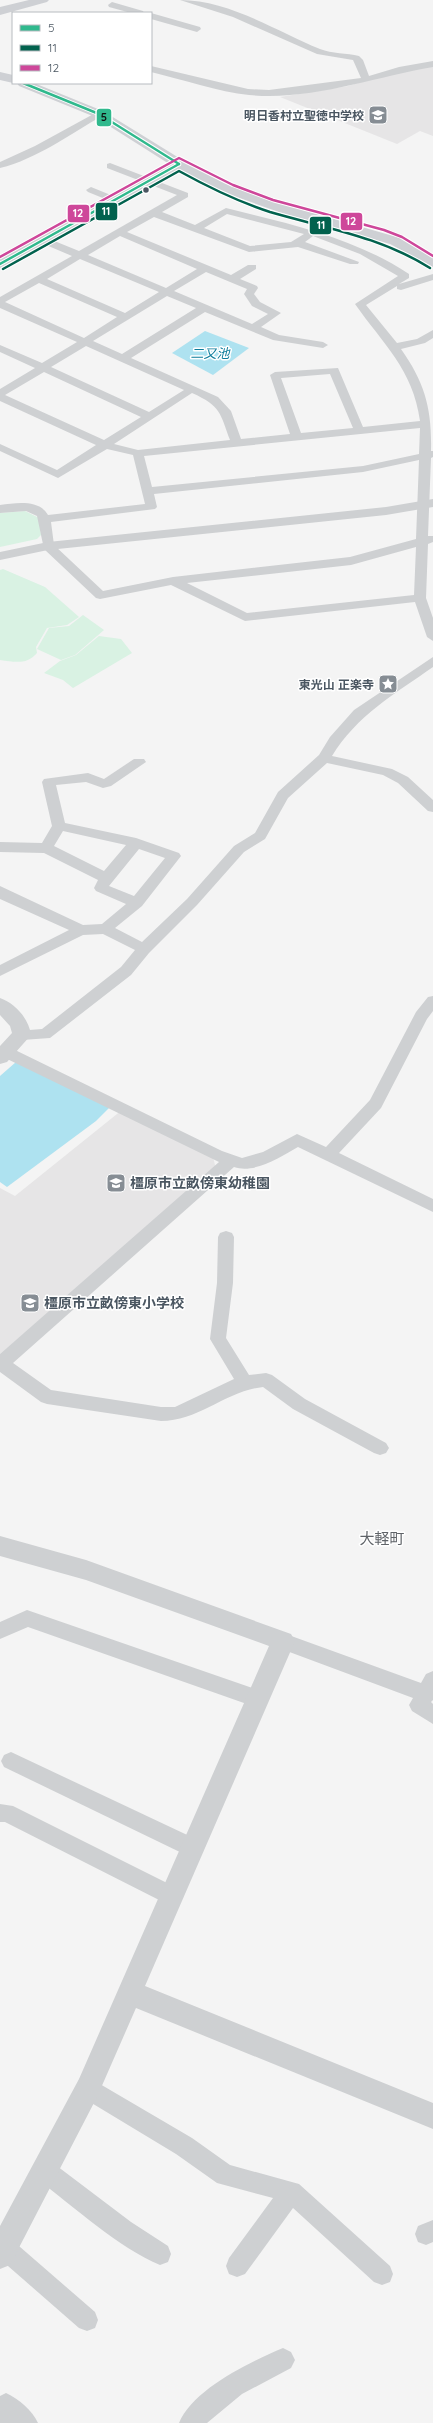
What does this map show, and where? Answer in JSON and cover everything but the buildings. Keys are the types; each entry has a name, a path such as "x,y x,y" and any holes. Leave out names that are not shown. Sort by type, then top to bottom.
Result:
{"main road":[{"path":"0,11 43,0"},
{"path":"26,84 58,95 99,114 179,164 219,186 259,201 395,240 423,254 433,263"}],"street":[{"path":"184,0 206,3 248,19 255,25 300,42 320,52 356,58 359,60 366,80"},
{"path":"113,5 137,12"},
{"path":"152,16 197,29"},
{"path":"152,69 255,93 287,93 351,84 399,70 433,64"},
{"path":"0,165 26,156 44,147 99,114"},
{"path":"0,264 179,164"},
{"path":"0,301 185,195 110,166"},
{"path":"91,190 115,200"},
{"path":"196,229 226,211 310,234 375,255 404,276 360,304 395,347 417,381 425,408 428,456 428,540 420,598 433,637"},
{"path":"154,213 249,249 294,245 310,234"},
{"path":"120,233 253,288 249,294 251,300 258,306 276,313 253,328"},
{"path":"43,240 277,338 323,345"},
{"path":"297,243 354,262"},
{"path":"232,279 252,267"},
{"path":"0,394 205,268"},
{"path":"401,287 433,277"},
{"path":"39,279 125,317"},
{"path":"0,304 214,399 221,405 236,442"},
{"path":"123,358 204,308"},
{"path":"395,347 421,341 433,333"},
{"path":"421,341 433,345"},
{"path":"0,348 149,416"},
{"path":"296,436 275,375 334,370 359,430"},
{"path":"0,447 58,475 192,389"},
{"path":"0,397 105,445 138,453 426,424"},
{"path":"45,519 152,507 138,453"},
{"path":"147,490 363,469 428,456"},
{"path":"0,556 48,546 386,511 428,504"},
{"path":"0,509 26,506 41,513 45,519 48,546 100,595 173,581 351,561 428,540"},
{"path":"173,581 245,617 420,598"},
{"path":"431,664 359,713 335,740 324,758 283,795 260,836 239,849 192,902 144,949 126,971 45,1034 22,1035 3,1055 216,1155 242,1164 268,1157 296,1140 330,1154 433,1206"},
{"path":"324,758 387,772 403,780 433,808"},
{"path":"46,848 59,826 49,782 88,778 103,784 112,782 139,762"},
{"path":"59,826 136,843 174,856 137,903 105,929"},
{"path":"136,843 106,878 101,888 137,903"},
{"path":"0,847 46,848 106,878"},
{"path":"0,893 81,930"},
{"path":"0,971 81,930 105,929 144,949"},
{"path":"330,1154 376,1104 421,1016 433,1001"},
{"path":"0,1005 16,1019 21,1027 22,1035"},
{"path":"232,1160 1,1363 47,1397 161,1414 177,1414 245,1382 266,1380 299,1404 380,1448"},
{"path":"226,1238 225,1283 218,1339 245,1382"},
{"path":"0,1546 86,1570 283,1641 429,1687 419,1705 433,1715"},
{"path":"0,1631 27,1618 258,1699"},
{"path":"87,2320 2,2252 88,2088 283,1641"},
{"path":"11,1761 193,1848"},
{"path":"0,1813 6,1813 172,1896"},
{"path":"130,1993 433,2116"},
{"path":"88,2088 184,2146 225,2175 291,2192 382,2274"},
{"path":"45,2171 123,2230 160,2254"},
{"path":"237,2266 291,2192"},
{"path":"191,2423 212,2403 249,2375 283,2360"},
{"path":"0,2414 6,2405 26,2423"}],"shaded area":[{"name":"明日香村立聖徳中学校","path":"433,66 433,136 420,131 397,144 280,97 348,86 389,74"},
{"name":"橿原市立畝傍東幼稚園","path":"122,1110 213,1157 216,1169 0,1354 0,1188 15,1196"}],"green space":[{"path":"25,511 39,518 41,535 37,539 0,547 0,513"},
{"path":"3,569 45,587 79,617 67,625 47,628 36,647 37,653 25,661 16,662 0,660 0,570"},
{"path":"83,615 104,630 75,655 61,660 37,649 49,628 69,626"},
{"path":"99,636 121,639 132,653 73,688 63,680 44,673 60,661 76,655"}],"water":[{"name":"二又池","path":"205,331 249,348 213,375 172,353"},
{"path":"16,1062 110,1107 96,1121 7,1187 0,1182 0,1076"}],"transit line":[{"name":"5","path":"25,84 99,114 179,164"},
{"name":"12","path":"0,257 179,158 233,185 273,200 384,230 402,237 433,256"},
{"name":"5","path":"0,264 179,164"},
{"name":"11","path":"3,269 179,171 217,190 255,206 301,221 377,241 413,257 430,268"}],"place":[{"name":"明日香村立聖徳中学校","path":"378,115"},
{"name":"東光山 正楽寺","path":"388,684"},
{"name":"橿原市立畝傍東幼稚園","path":"116,1183"},
{"name":"橿原市立畝傍東小学校","path":"30,1303"}],"district":[{"name":"大軽町","path":"382,1538"}]}
